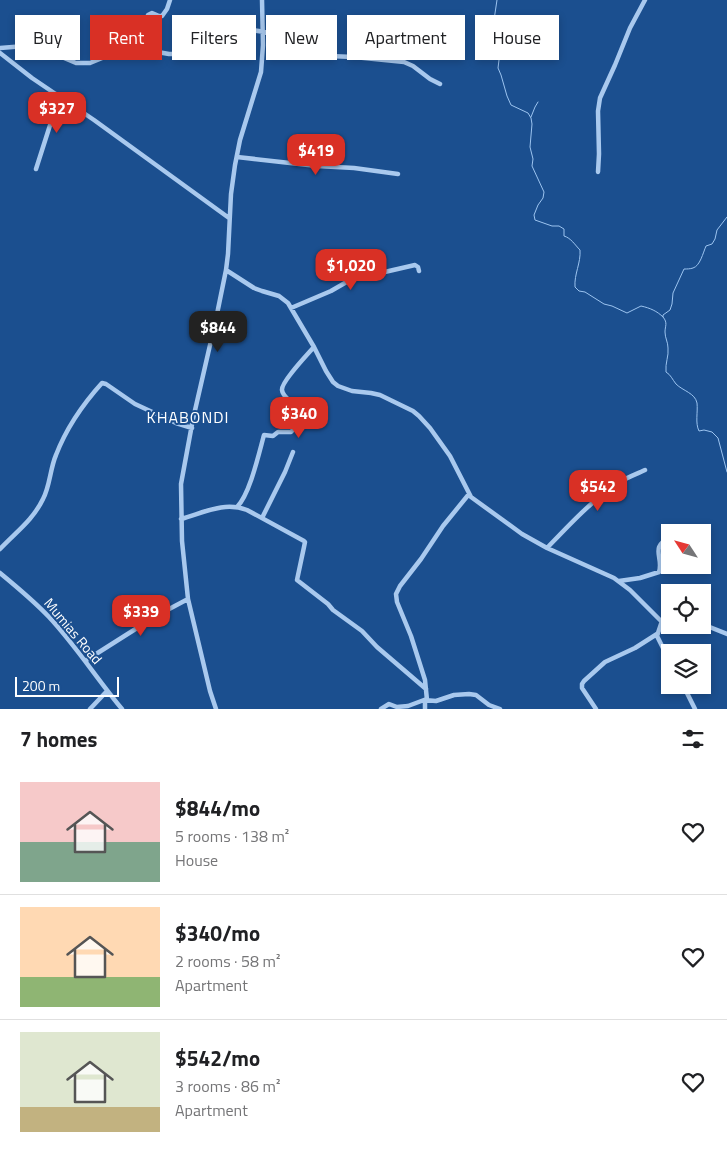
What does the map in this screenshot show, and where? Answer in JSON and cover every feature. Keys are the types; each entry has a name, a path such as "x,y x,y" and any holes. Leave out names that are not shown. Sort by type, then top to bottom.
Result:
{"street":[{"path":"162,16 170,0"},
{"path":"216,709 210,691 184,575 181,519 182,477 226,270 229,218 237,157 261,72 264,32 262,0"},
{"path":"598,172 598,111 600,98 633,21 645,0"},
{"path":"0,48 25,46 38,48 76,63 90,63 129,47 169,54 187,54 201,48 212,27 219,24 285,35 314,52 329,56 404,62 440,84"},
{"path":"0,54 229,218"},
{"path":"36,169 52,119 56,94"},
{"path":"237,157 398,174"},
{"path":"291,308 356,279 415,265 419,271"},
{"path":"226,270 258,290 281,297 291,308 326,371 338,386 352,391 380,395 420,416 450,456 469,494 522,534 547,548 619,581 661,620"},
{"path":"237,507 248,488 264,434 273,436 278,432 291,432 294,429 299,412 282,392 282,387 314,347"},
{"path":"0,549 23,528 42,502 46,494 50,471 61,444 77,416 102,384 106,384 148,411 192,428"},
{"path":"262,518 293,452"},
{"path":"547,548 607,491 626,478 645,470"},
{"path":"425,709 426,690 424,680 411,636 397,602 396,594 443,526 469,494"},
{"path":"181,519 225,506 237,507 262,518 304,542 297,580 362,631 377,647 426,690"},
{"path":"619,581 640,578 659,572 661,569 659,545 661,543"},
{"name":"Mumias Road","path":"0,573 18,587 50,618 122,709"},
{"path":"85,661 188,598"},
{"path":"661,624 657,634 661,646"},
{"path":"711,628 727,634"},
{"path":"596,709 582,688 584,681 605,662 635,648 657,634"},
{"path":"90,709 107,691"},
{"path":"381,709 390,704 398,707 408,706 426,700 436,701 449,696 469,694 476,695 489,705 500,709"},
{"path":"688,694 695,709"}],"waterway":[{"path":"497,0 494,20 498,36 498,68 511,105 528,113 531,118 530,147 533,159 532,166 544,192 534,215 535,220 564,229 564,236 571,240 580,250 575,282 575,287 579,291 585,292 604,304 627,313 641,306 653,310 663,317"},
{"path":"531,117 538,102"},
{"path":"727,217 717,230 712,244 706,246 698,265 690,269 684,269 673,293 670,310 663,315 666,323 665,334 668,344 666,372 676,384 691,394 696,400 699,431 712,432 718,438 727,472"}],"district":[{"name":"KHABONDI","path":"188,417"}]}
